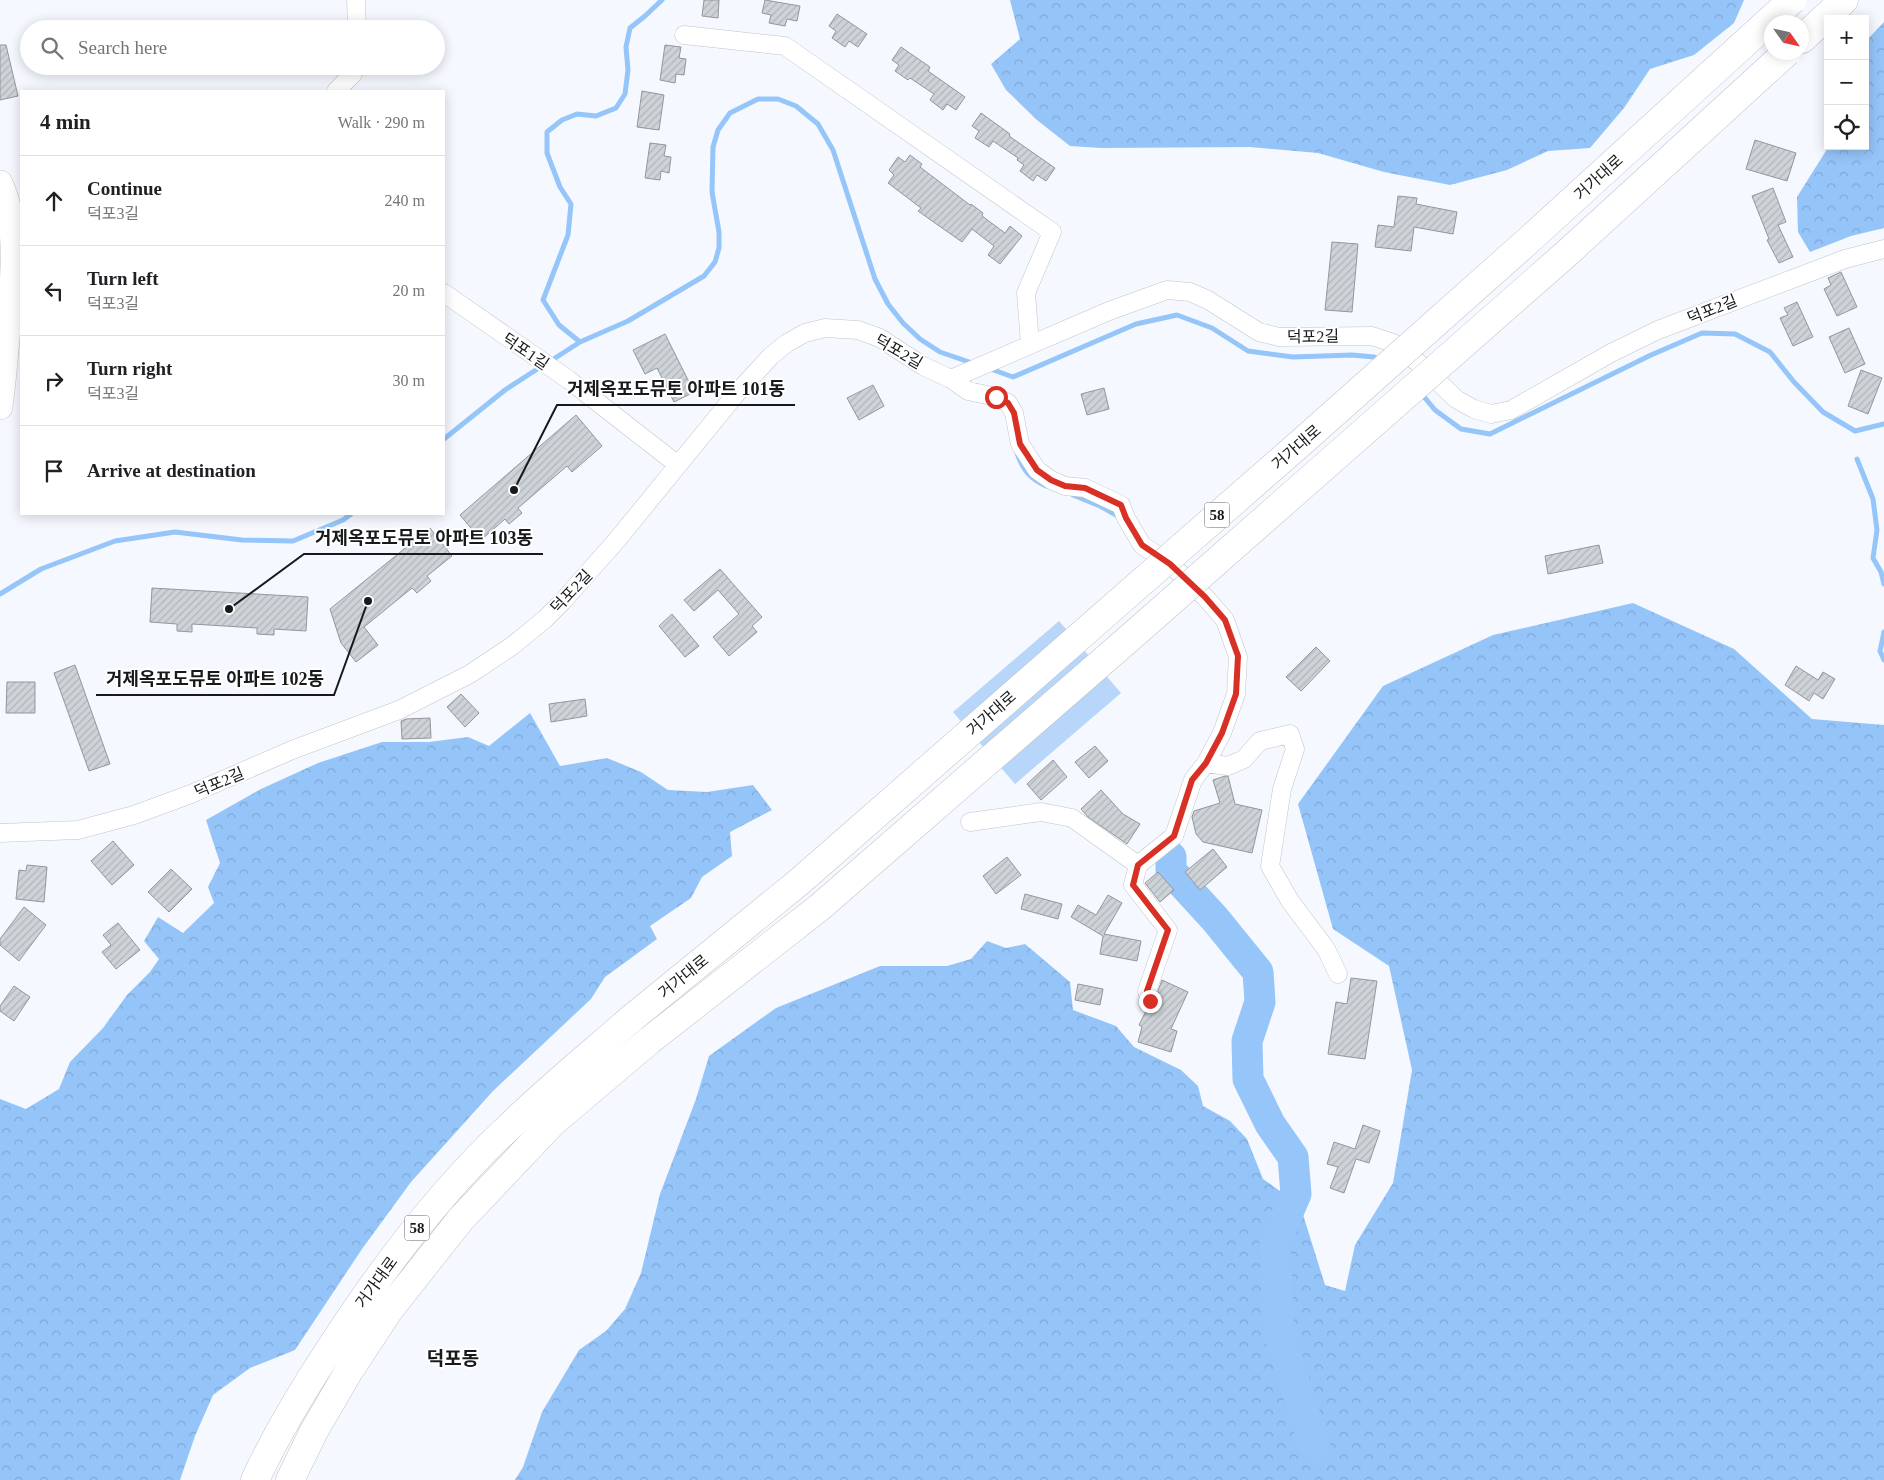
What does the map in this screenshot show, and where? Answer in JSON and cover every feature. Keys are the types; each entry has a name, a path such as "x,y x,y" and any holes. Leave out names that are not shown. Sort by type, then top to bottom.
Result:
{"highway":[{"name":"거가대로","path":"256,1480 272,1443 354,1311 395,1255 445,1194 509,1126 632,1018 799,882 1304,440 1530,240 1792,0"},
{"path":"1809,32 1844,0"},
{"name":"거가대로","path":"290,1480 314,1431 349,1371 390,1310 461,1219 552,1123 650,1040 820,907 1566,254 1778,60"},
{"path":"307,1480 317,1457 320,1440 314,1431"}],"street":[{"path":"356,0 357,20"},
{"path":"684,35 785,46 1052,232 1026,293 1030,344"},
{"path":"337,90 352,75"},
{"path":"0,408 14,271 9,190"},
{"name":"덕포2길","path":"0,833 78,830 134,815 191,794 292,750 399,710 470,674 512,646 545,619 563,601 617,540 736,394 771,356 787,343 804,333 825,328 858,330 880,338 923,366 951,379 972,368 1109,311 1167,290 1190,292 1208,300 1259,332 1278,337 1372,336 1393,343 1421,365 1456,399 1474,409 1491,414 1511,410 1611,353 1658,330 1845,259 1884,249"},
{"name":"덕포1길","path":"445,294 569,380 678,465"},
{"path":"951,379 968,391 996,397 1008,403 1014,413 1020,444 1037,470 1051,480 1065,486 1085,488 1121,505 1126,518 1142,545 1170,564 1205,597 1225,620 1238,656 1236,694 1222,733 1206,763 1192,780 1174,836 1138,865 1133,885 1168,930 1147,991 1150,1001"},
{"path":"1206,763 1228,766 1244,759 1260,742 1290,734 1295,749 1282,789 1270,866 1290,901 1326,950 1338,974"},
{"path":"970,822 1041,812 1072,818 1138,865"}],"green space":[{"path":"1010,0 1744,0 1734,23 1694,55 1650,69 1624,108 1590,148 1548,151 1507,170 1450,185 1384,172 1318,153 1250,147 1101,148 1070,146 1037,120 1006,90 991,64 1020,39"},
{"path":"1884,22 1884,228 1851,236 1810,252 1798,232 1797,197 1826,150 1869,150 1869,38"},
{"path":"1633,603 1734,649 1812,719 1884,725 1884,1480 515,1480 523,1467 542,1412 579,1350 606,1331 625,1309 641,1273 660,1194 696,1099 709,1056 776,1008 880,966 947,966 971,959 987,941 1006,948 1025,944 1070,982 1073,1010 1116,1026 1134,1047 1181,1070 1198,1086 1203,1106 1230,1121 1247,1139 1263,1179 1300,1205 1325,1285 1345,1291 1355,1245 1393,1183 1412,1070 1389,966 1333,929 1298,804 1383,686 1493,635"},
{"path":"530,713 560,766 607,758 641,772 668,790 707,792 753,785 772,810 730,832 732,856 702,877 691,898 650,926 657,939 605,977 591,999 493,1091 411,1182 362,1249 295,1350 250,1368 213,1395 195,1436 180,1480 0,1480 0,1099 26,1109 59,1089 70,1062 103,1028 127,995 150,972 159,959 144,941 158,917 183,933 214,903 208,887 220,863 206,820 261,789 318,763 382,742 429,742 468,737 489,746"}],"shaded area":[{"path":"1059,621 1121,693 1015,784 953,712"}],"building":[{"path":"704,0 719,0 718,18 702,16"},
{"path":"765,0 800,6 797,21 787,19 785,26 769,23 771,15 762,13"},
{"path":"837,14 867,34 858,47 849,41 845,47 832,38 836,31 829,26"},
{"path":"0,45 6,45 18,96 0,100"},
{"path":"665,45 681,47 679,58 686,59 684,75 676,74 675,83 660,80"},
{"path":"901,47 930,67 928,71 965,97 956,110 947,104 943,110 930,100 934,94 910,78 908,80 895,71 899,65 892,60"},
{"path":"642,91 664,95 659,130 637,127"},
{"path":"981,113 1010,134 1009,136 1055,168 1046,181 1037,175 1033,181 1020,171 1024,165 1017,160 1018,158 993,141 989,147 975,138 979,131 972,126"},
{"path":"1755,140 1796,153 1787,181 1746,169"},
{"path":"650,143 666,145 664,156 671,157 669,173 661,171 660,180 645,178"},
{"path":"910,155 922,164 920,167 983,213 982,216 1005,233 1010,226 1022,236 1000,264 988,255 994,246 972,229 962,242 918,211 921,208 888,183 894,175 889,170 898,157 905,162"},
{"path":"1773,188 1786,222 1778,225 1793,257 1779,263 1767,240 1769,239 1752,196"},
{"path":"1398,196 1417,198 1416,204 1457,212 1453,234 1414,227 1411,251 1375,247 1378,225 1394,227"},
{"path":"1332,242 1358,244 1352,312 1325,310"},
{"path":"1841,272 1857,307 1837,316 1824,289 1831,285 1828,278"},
{"path":"1797,302 1813,337 1793,346 1780,318 1788,315 1784,308"},
{"path":"1849,328 1865,364 1845,373 1829,337"},
{"path":"665,334 694,392 674,402 657,368 645,374 633,350"},
{"path":"1861,370 1882,378 1868,414 1848,406"},
{"path":"873,385 884,406 859,420 847,398"},
{"path":"1104,388 1109,409 1087,415 1081,394"},
{"path":"576,415 602,446 572,472 567,466 518,508 522,513 509,524 505,519 481,540 460,515"},
{"path":"430,528 452,556 427,576 431,581 417,593 412,588 364,627 378,645 356,662 341,643 330,609"},
{"path":"1599,545 1603,563 1548,574 1545,556"},
{"path":"720,569 762,617 752,626 757,632 729,656 713,637 739,614 718,590 694,611 684,600"},
{"path":"152,588 308,597 306,631 274,629 274,635 257,634 257,628 192,624 192,632 177,631 177,624 150,622"},
{"path":"672,614 699,646 685,657 659,626"},
{"path":"1316,647 1330,661 1301,691 1286,677"},
{"path":"75,665 110,764 89,771 54,673"},
{"path":"1796,666 1818,680 1823,672 1835,679 1823,699 1814,693 1809,701 1785,685"},
{"path":"7,682 35,682 35,713 6,713"},
{"path":"461,694 479,713 465,727 447,707"},
{"path":"585,699 587,716 551,722 549,704"},
{"path":"430,718 431,738 402,739 401,721"},
{"path":"1095,746 1108,761 1089,778 1075,762"},
{"path":"1053,760 1067,777 1041,800 1027,784"},
{"path":"1228,776 1235,804 1262,810 1252,853 1203,842 1196,834 1192,817 1194,811 1220,803 1213,780"},
{"path":"1101,790 1123,814 1140,824 1127,844 1088,817 1081,809"},
{"path":"113,841 134,865 112,885 91,861"},
{"path":"1213,849 1227,867 1200,890 1185,872"},
{"path":"1007,857 1021,875 996,894 983,876"},
{"path":"27,865 47,867 44,902 16,899 19,870 26,871"},
{"path":"171,869 192,889 169,912 148,892"},
{"path":"1158,872 1174,890 1160,902 1145,883"},
{"path":"1025,894 1062,904 1058,919 1021,909"},
{"path":"1108,895 1122,903 1104,934 1141,941 1137,961 1100,954 1103,936 1071,917 1078,905 1096,915"},
{"path":"24,907 46,925 19,961 0,945 0,939"},
{"path":"118,923 140,950 116,969 102,952 111,945 103,935"},
{"path":"1351,978 1377,981 1365,1059 1328,1054 1336,1002 1347,1004"},
{"path":"1162,980 1188,992 1171,1029 1177,1031 1171,1052 1138,1042 1142,1027 1139,1025 1146,1011 1154,1011 1160,1004 1158,991"},
{"path":"1078,984 1103,989 1100,1005 1075,1000"},
{"path":"14,986 30,997 14,1021 0,1011 0,1006"},
{"path":"1363,1125 1380,1131 1369,1163 1356,1159 1344,1193 1330,1188 1338,1167 1327,1164 1334,1142 1355,1149"}],"waterway":[{"path":"580,342 559,325 543,300 568,235 571,204 560,187 547,153 547,132 562,120 577,114 596,116 616,108 625,94 628,70 626,47 630,28 662,0"},
{"path":"549,362 580,342 628,321 704,276 715,262 719,248 719,232 712,192 713,147 718,130 730,113 758,99 778,99 796,106 818,124 833,150 875,279 888,304 903,323 920,339 940,352 975,364"},
{"path":"988,368 1013,377 1136,324 1177,315 1212,328 1248,351 1293,357 1352,355 1374,357 1381,361"},
{"path":"1420,392 1435,410 1461,429 1490,434 1651,355 1702,333 1735,334 1770,352 1794,382 1823,412 1855,431 1884,424"},
{"path":"445,438 505,390 542,366"},
{"path":"1017,453 1027,473 1046,486"},
{"path":"1857,459 1873,499 1877,530 1873,558 1881,572 1884,584"},
{"path":"1073,495 1118,516"},
{"path":"0,594 41,569 115,541 175,532 242,540 293,541 343,520 350,515"},
{"path":"1884,632 1880,651 1884,660"},
{"path":"1171,857 1171,871 1215,919 1258,972 1260,1002 1247,1041 1248,1079 1270,1124 1293,1157 1296,1194 1275,1243 1279,1334 1315,1447"}],"place":[{"name":"거제옥포도뮤토 아파트 101동","path":"514,490"},
{"name":"거제옥포도뮤토 아파트 102동","path":"368,601"},
{"name":"거제옥포도뮤토 아파트 103동","path":"229,609"}],"district":[{"name":"덕포동","path":"453,1358"}],"route":[{"path":"996,397 1008,403 1014,413 1020,444 1037,470 1051,480 1065,486 1085,488 1121,505 1126,518 1142,545 1170,564 1205,597 1225,620 1238,656 1236,694 1222,733 1206,763 1192,780 1174,836 1138,865 1133,885 1168,930 1147,991 1150,1001"}]}
